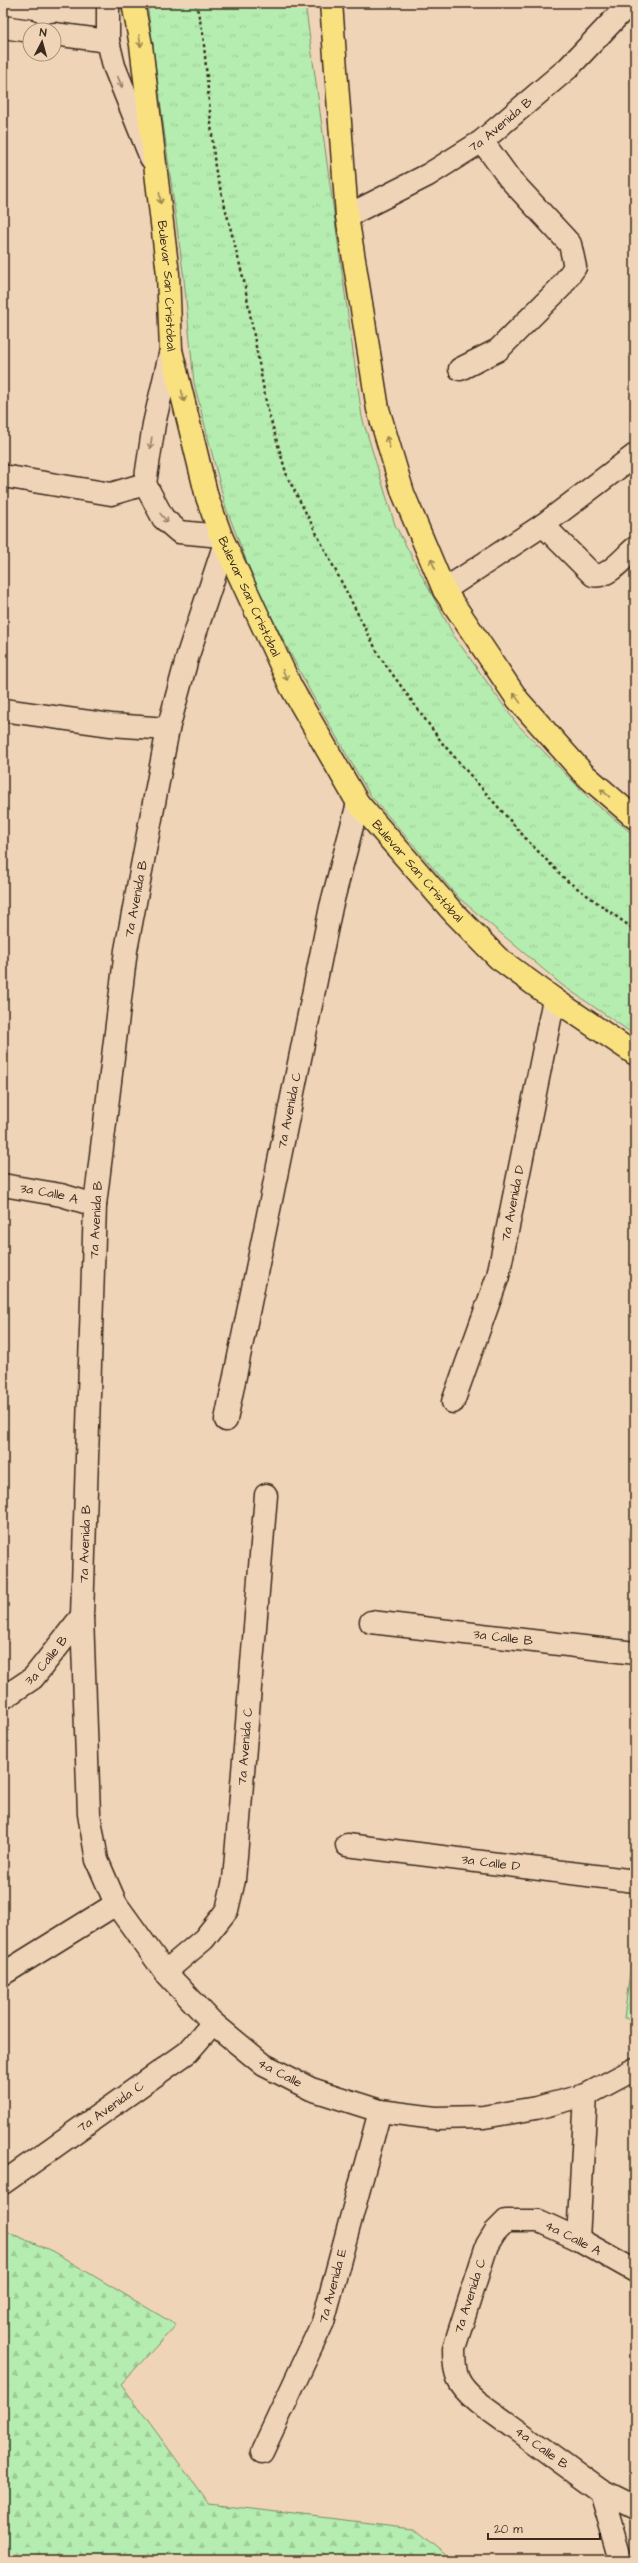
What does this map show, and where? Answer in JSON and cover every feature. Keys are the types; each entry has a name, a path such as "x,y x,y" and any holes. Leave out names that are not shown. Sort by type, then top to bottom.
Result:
{"main road":[{"name":"Bulevar San Cristóbal","path":"133,3 157,172 168,274 171,350 207,497 223,541 291,687 358,803 452,911 498,958 554,1000 635,1054"},
{"path":"331,3 347,216 378,409 404,493 444,590 518,700 584,774 635,818"}],"street":[{"path":"108,3 108,41 114,66 157,172"},
{"name":"7a Avenida B","path":"347,216 428,175 482,141 568,68 630,9"},
{"path":"3,27 22,30"},
{"path":"62,35 108,41"},
{"path":"460,369 498,350 560,288 575,267 570,244 509,178 482,141"},
{"path":"171,350 154,424 145,484 163,518 179,532 223,541"},
{"path":"444,590 543,526 635,455"},
{"path":"3,476 112,494 145,484"},
{"path":"543,526 593,575 599,577 605,574 635,548"},
{"name":"7a Avenida B","path":"116,1904 97,1860 89,1814 82,1616 95,1205 126,950 168,729 188,655 223,541"},
{"path":"3,710 111,725 168,729"},
{"name":"7a Avenida C","path":"226,1420 331,907 358,803"},
{"name":"7a Avenida D","path":"453,1402 498,1276 554,1000"},
{"name":"3a Calle A","path":"3,1185 61,1195 95,1205"},
{"name":"7a Avenida C","path":"165,1972 204,1939 227,1910 234,1880 266,1495"},
{"name":"3a Calle B","path":"3,1698 33,1678 82,1616"},
{"name":"3a Calle B","path":"371,1622 635,1653"},
{"name":"3a Calle D","path":"347,1844 635,1881"},
{"path":"3,1974 116,1904"},
{"name":"4a Calle","path":"116,1904 165,1972 213,2023 264,2065 311,2089 380,2110 435,2118 484,2117 536,2108 586,2095 635,2069"},
{"name":"7a Avenida C","path":"3,2183 188,2052 213,2023"},
{"path":"578,2239 586,2095"},
{"name":"7a Avenida E","path":"262,2452 323,2322 380,2110"},
{"name":"7a Avenida C","path":"456,2378 454,2348 487,2245 495,2232 506,2221"},
{"name":"4a Calle A","path":"506,2221 539,2221 578,2239 635,2271"},
{"name":"4a Calle B","path":"456,2378 465,2391 478,2402 601,2490 635,2508"},
{"path":"601,2490 621,2560"}],"path":[{"path":"196,3 203,34 215,168 244,281 267,406 288,476 380,657 443,744 528,841 566,880 635,930"}],"green space":[{"path":"147,3 305,3 362,417 395,525 454,636 516,723 589,798 635,836 635,1035 562,985 459,898 370,795 311,693 258,591 226,508 194,383 184,279"},
{"path":"635,1934 635,2019 624,2018"},
{"path":"3,2230 52,2251 176,2325 121,2384 209,2504 413,2528 452,2560 3,2560"}],"building":[{"path":"635,1504 635,1540 629,1539"}]}
